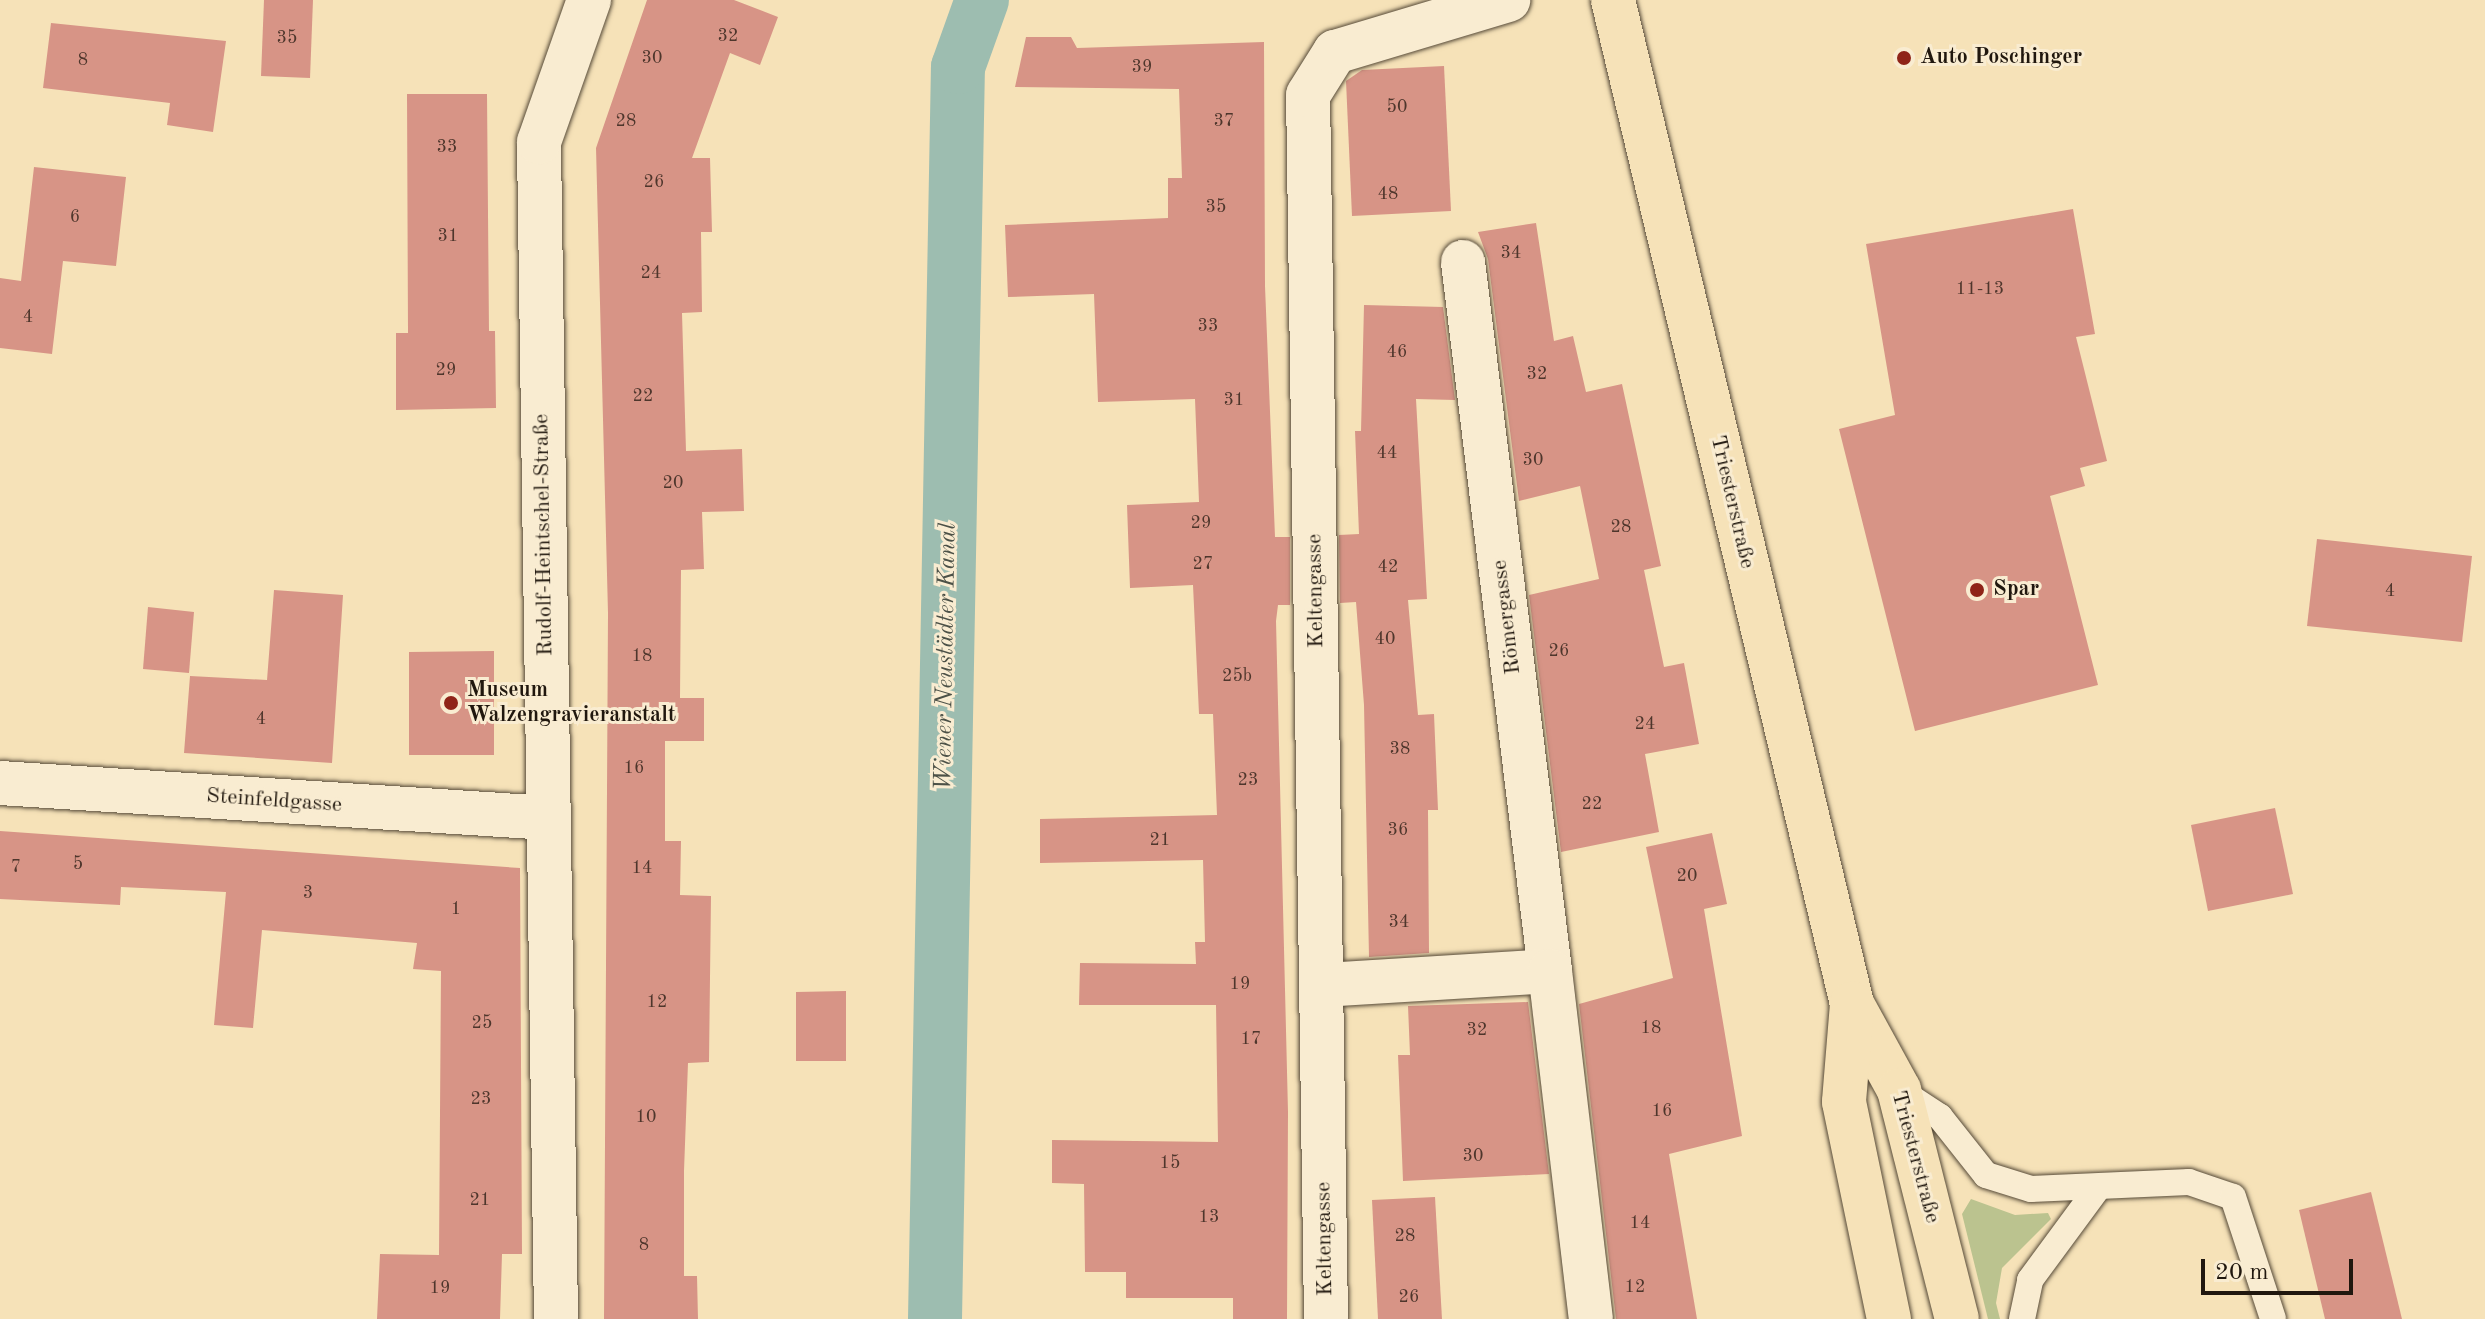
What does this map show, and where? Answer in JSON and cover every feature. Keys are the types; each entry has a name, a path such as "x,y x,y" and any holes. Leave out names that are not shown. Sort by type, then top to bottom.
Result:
{"main road":[{"name":"Triesterstraße","path":"1613,0 1852,1004 1899,1090 1957,1319"},
{"name":"Triesterstraße","path":"1852,1004 1844,1102 1889,1319"}],"street":[{"name":"Rudolf-Heintschel-Straße","path":"556,1319 539,142 589,0"},
{"name":"Keltengasse","path":"1326,1319 1308,95 1335,52 1508,0"},
{"name":"Römergasse","path":"1463,262 1591,1319"},
{"name":"Steinfeldgasse","path":"0,783 548,818"},
{"path":"1323,985 1550,971"}],"lane":[{"path":"1899,1090 1940,1117 1986,1175 2031,1189 2097,1189 2189,1182 2233,1197 2273,1319"},
{"path":"2022,1319 2030,1280 2097,1189"}],"green space":[{"path":"1971,1199 2015,1215 2048,1213 2051,1219 2002,1268 1996,1303 2000,1319 1988,1319 1962,1214"}],"building":[{"path":"264,0 313,0 310,78 261,76"},
{"path":"647,0 734,0 778,17 760,65 730,53 692,158 710,158 712,232 701,232 702,312 682,313 686,451 742,449 744,511 702,512 704,569 681,570 680,698 704,698 704,741 665,741 665,841 681,841 680,895 711,896 709,1062 688,1063 684,1171 684,1276 697,1276 698,1319 604,1319 608,613 596,148"},
{"path":"51,23 226,41 213,132 167,125 170,103 43,88"},
{"path":"1026,37 1071,37 1077,48 1264,42 1265,286 1275,537 1290,537 1290,605 1278,605 1276,621 1288,1112 1287,1319 1233,1319 1233,1298 1126,1298 1126,1272 1085,1272 1084,1184 1052,1183 1052,1140 1218,1142 1216,1005 1079,1005 1080,963 1196,964 1195,942 1205,942 1203,860 1040,863 1040,819 1217,815 1213,714 1199,714 1193,585 1130,588 1127,505 1199,502 1195,399 1098,402 1094,294 1008,297 1005,225 1168,218 1168,178 1182,178 1179,89 1015,87"},
{"path":"1444,66 1451,211 1352,216 1346,81 1362,70"},
{"path":"407,94 487,94 489,331 495,331 496,408 396,410 396,333 408,333"},
{"path":"34,167 126,177 116,266 63,261 52,354 0,348 0,278 21,281"},
{"name":"Spar","path":"2073,209 2095,334 2076,337 2107,461 2080,468 2085,486 2050,496 2098,685 1915,731 1839,429 1895,415 1866,244"},
{"path":"1536,223 1554,341 1573,336 1586,392 1622,384 1661,566 1644,570 1664,667 1684,663 1699,744 1645,754 1659,832 1561,852 1529,595 1599,579 1580,486 1519,501 1488,259 1478,232"},
{"path":"1364,305 1443,307 1455,400 1416,399 1427,599 1408,600 1418,715 1434,714 1438,810 1428,810 1429,953 1369,957 1364,705 1356,602 1340,603 1339,535 1359,534 1355,431 1361,431"},
{"path":"2317,539 2472,556 2462,642 2307,626"},
{"path":"274,590 343,595 332,763 184,753 190,676 267,680"},
{"path":"148,607 194,612 189,673 143,669"},
{"name":"Museum Walzengravieranstalt","path":"494,651 494,755 409,755 409,652"},
{"path":"2275,808 2293,894 2208,911 2191,825"},
{"path":"0,831 520,868 522,1254 502,1254 500,1319 377,1319 380,1254 439,1255 441,971 413,969 417,943 262,930 253,1028 214,1025 226,892 121,887 120,905 0,899"},
{"path":"1712,833 1727,904 1704,909 1742,1136 1669,1154 1697,1319 1616,1319 1579,1004 1673,978 1646,847"},
{"path":"846,991 846,1061 796,1061 796,992"},
{"path":"1528,1002 1549,1174 1403,1181 1398,1055 1410,1055 1408,1006"},
{"path":"2371,1192 2402,1319 2325,1319 2299,1210"},
{"path":"1435,1197 1442,1319 1378,1319 1372,1200"}],"waterway":[{"name":"Wiener Neustädter Kanal","path":"935,1319 958,67 982,0"}],"place":[{"name":"Auto Poschinger","path":"1904,58"},
{"name":"Spar","path":"1977,590"},
{"name":"Museum Walzengravieranstalt","path":"451,703"}]}
